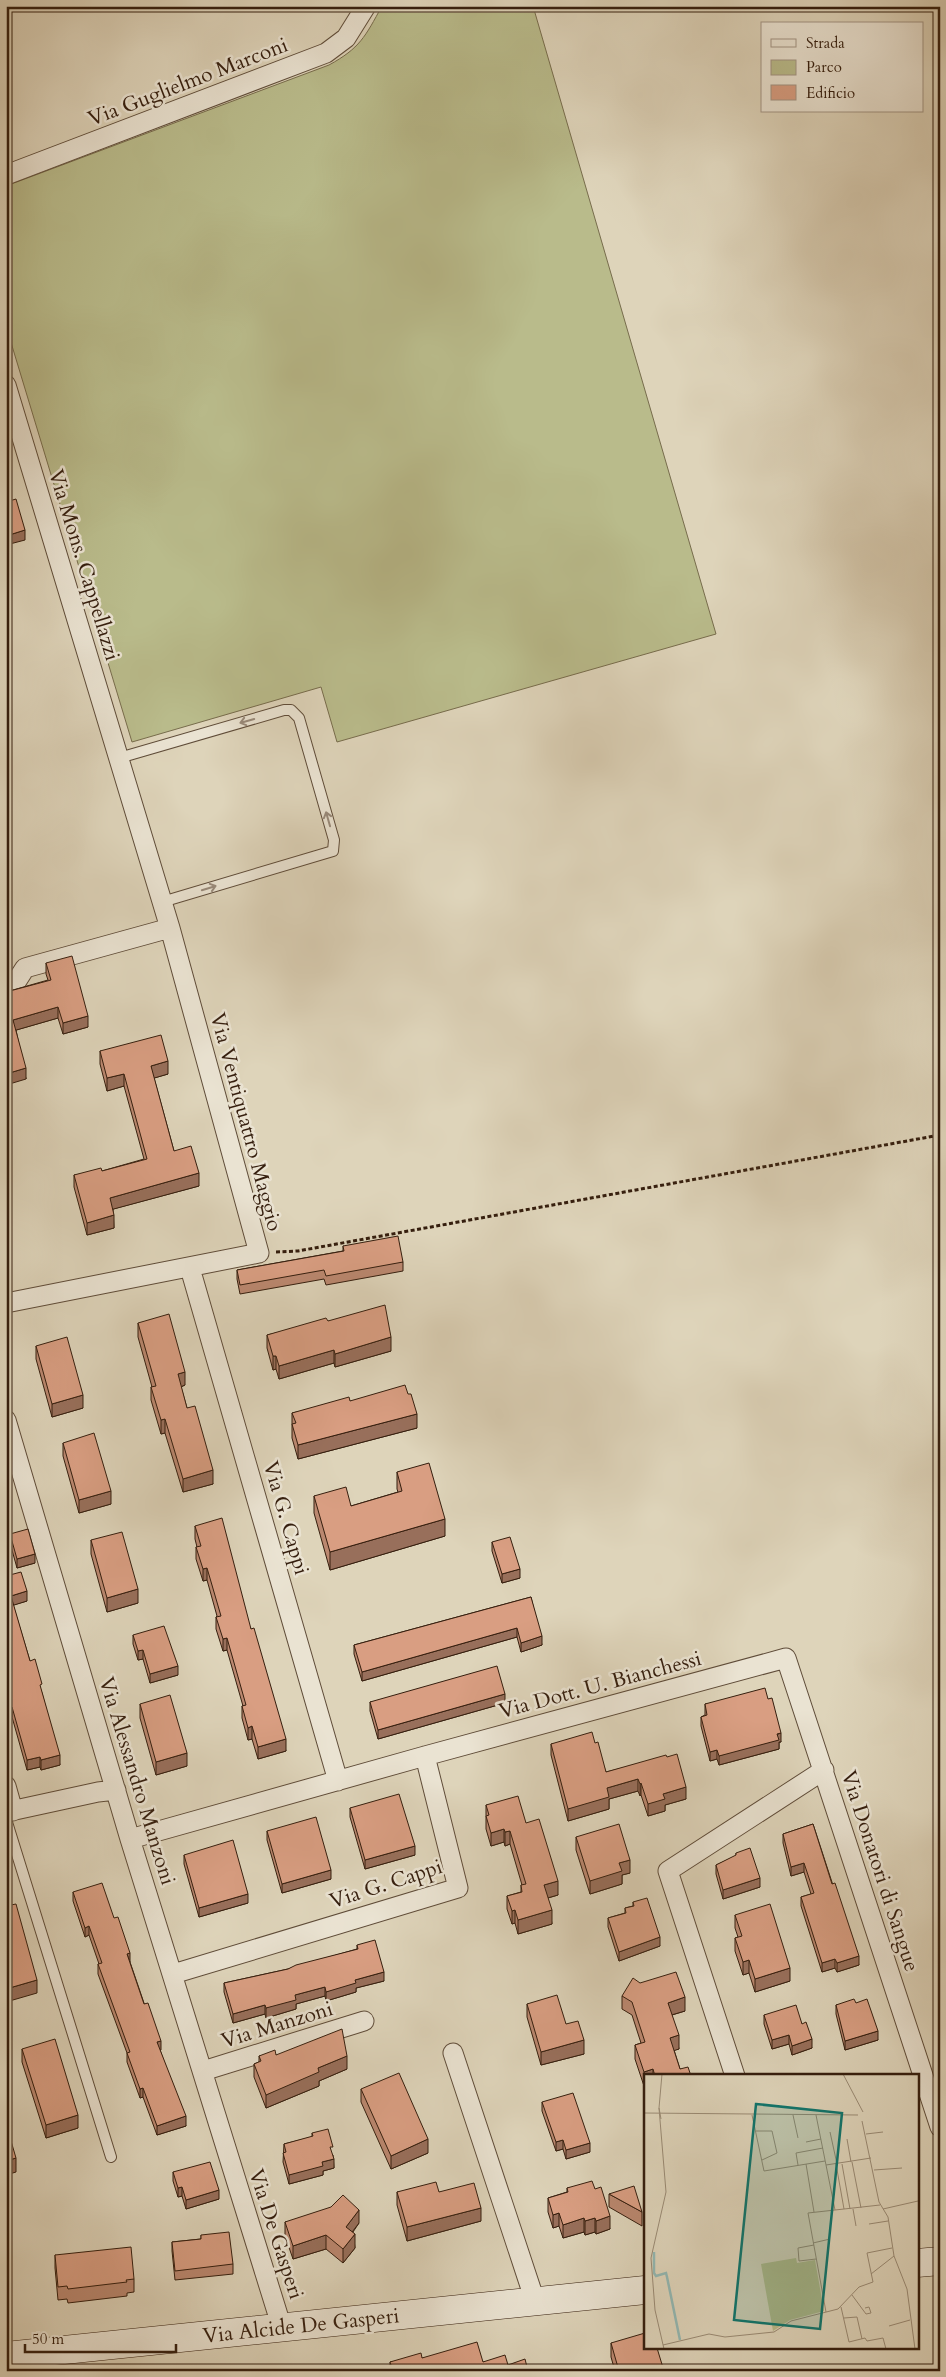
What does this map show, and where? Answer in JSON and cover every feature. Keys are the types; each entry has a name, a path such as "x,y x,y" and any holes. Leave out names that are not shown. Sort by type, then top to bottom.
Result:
{"street":[{"name":"Via Guglielmo Marconi","path":"6,175 326,53 346,38 366,6"},
{"name":"Via Mons. Cappellazzi","path":"6,385 119,758"},
{"name":"Via Ventiquattro Maggio","path":"6,1303 259,1253 170,928 119,758"},
{"path":"6,987 16,982 25,968 170,928"},
{"name":"Via G. Cappi","path":"190,1268 338,1781"},
{"name":"Via Alessandro Manzoni","path":"6,1420 130,1839 228,2154"},
{"name":"Via Dott. U. Bianchessi","path":"425,1756 786,1658"},
{"name":"Via Donatori di Sangue","path":"786,1658 824,1770 922,2085 940,2127"},
{"path":"130,1839 425,1756"},
{"name":"Via G. Cappi","path":"173,1974 458,1888 425,1756"},
{"path":"734,2074 668,1872 824,1770"},
{"path":"6,1786 9,1814 98,1792 116,1790"},
{"name":"Via Manzoni","path":"203,2071 364,2021"},
{"path":"453,2053 535,2301"},
{"name":"Via De Gasperi","path":"228,2154 282,2328"},
{"path":"918,2263 940,2261"},
{"name":"Via Alcide De Gasperi","path":"6,2356 644,2290"}],"lane":[{"path":"119,758 284,710 291,710 299,718 334,840 333,851 162,902"},
{"path":"9,1814 111,2157"}],"path":[{"path":"259,1253 298,1251 940,1135"}],"green space":[{"path":"382,6 533,6 716,634 337,742 321,687 132,742 6,326 6,186 329,65 348,53 361,41"}],"building":[{"path":"16,499 25,530 6,536 6,502"},
{"path":"72,956 88,1016 63,1023 58,1007 13,1020 26,1068 6,1074 6,992 51,980 46,963"},
{"path":"161,1035 168,1061 151,1066 174,1151 191,1146 199,1173 110,1198 114,1215 87,1223 74,1175 101,1168 102,1171 147,1159 124,1074 107,1078 100,1051"},
{"path":"398,1236 403,1262 326,1276 324,1270 240,1285 237,1270 344,1251 343,1246"},
{"path":"385,1305 391,1337 335,1354 334,1350 279,1366 276,1356 273,1356 267,1335 326,1318 328,1321"},
{"path":"169,1314 185,1372 178,1374 187,1408 195,1406 213,1470 183,1479 165,1419 161,1420 151,1387 156,1386 138,1323"},
{"path":"67,1337 83,1395 52,1404 36,1346"},
{"path":"405,1385 408,1394 411,1394 417,1414 298,1445 292,1424 296,1423 292,1413 349,1397 350,1401"},
{"path":"94,1433 111,1491 79,1500 63,1443"},
{"path":"429,1463 445,1519 330,1552 314,1496 346,1487 351,1506 402,1491 397,1472"},
{"path":"222,1518 251,1629 254,1628 286,1739 258,1747 252,1726 248,1728 242,1706 246,1705 227,1638 223,1639 216,1617 221,1616 207,1568 203,1569 196,1547 201,1546 195,1526"},
{"path":"28,1529 35,1554 17,1559 10,1534"},
{"path":"122,1532 138,1589 107,1598 91,1540"},
{"path":"510,1537 520,1569 502,1574 492,1542"},
{"path":"21,1572 27,1591 11,1596 30,1661 35,1659 42,1684 40,1685 60,1755 41,1760 40,1757 27,1760 12,1707 6,1709 6,1576"},
{"path":"531,1597 542,1636 521,1643 517,1628 362,1672 354,1645"},
{"path":"164,1626 178,1666 150,1674 143,1650 138,1651 133,1635"},
{"path":"497,1666 505,1694 378,1730 370,1702"},
{"path":"765,1688 768,1699 772,1698 781,1733 777,1734 779,1740 719,1756 717,1750 710,1752 701,1717 707,1715 705,1704"},
{"path":"170,1695 187,1753 156,1762 140,1704"},
{"path":"592,1732 595,1743 598,1742 606,1772 666,1755 667,1757 677,1754 686,1787 663,1794 665,1799 648,1804 638,1779 607,1788 609,1797 568,1809 551,1744"},
{"path":"399,1794 415,1846 365,1860 350,1808"},
{"path":"518,1796 526,1823 539,1819 558,1881 544,1885 552,1910 518,1920 515,1910 512,1911 507,1896 522,1892 521,1885 526,1884 510,1831 505,1832 504,1829 491,1833 486,1816 489,1815 486,1805"},
{"path":"316,1817 331,1870 282,1884 267,1831"},
{"path":"619,1824 630,1860 619,1863 622,1871 590,1881 576,1837"},
{"path":"813,1824 832,1884 835,1883 859,1956 837,1963 835,1959 822,1963 801,1897 814,1893 804,1863 791,1867 783,1834"},
{"path":"233,1840 248,1894 199,1908 184,1855"},
{"path":"750,1848 760,1878 723,1890 716,1865 736,1855 736,1853"},
{"path":"102,1883 114,1918 118,1917 130,1953 127,1954 144,2004 148,2003 161,2041 157,2042 186,2116 157,2126 143,2088 140,2089 127,2053 130,2052 98,1964 102,1963 89,1926 85,1928 73,1892"},
{"path":"647,1898 660,1937 619,1952 608,1918 626,1913 625,1908 634,1906 633,1902"},
{"path":"16,1904 37,1980 6,1989 6,1906"},
{"path":"770,1904 790,1968 755,1979 749,1960 743,1962 735,1938 742,1936 735,1915"},
{"path":"375,1940 384,1972 355,1980 356,1983 326,1992 325,1987 295,1995 296,2000 266,2008 265,2005 233,2014 224,1983 288,1969 296,1965 358,1949 357,1945"},
{"path":"676,1972 685,1997 668,2003 679,2035 670,2038 680,2069 688,2067 690,2074 654,2074 653,2069 644,2072 635,2045 645,2042 632,2002 622,1996 633,1978 640,1983"},
{"path":"557,1995 566,2024 578,2021 584,2040 541,2052 527,2004"},
{"path":"854,1999 856,2003 867,1999 878,2031 845,2041 836,2005"},
{"path":"796,2005 802,2024 806,2022 812,2039 792,2046 789,2035 772,2040 764,2015"},
{"path":"342,2029 347,2056 318,2068 319,2072 266,2095 254,2064 261,2061 259,2056 275,2050 276,2055"},
{"path":"55,2039 78,2115 46,2125 22,2049"},
{"path":"399,2073 428,2139 391,2156 361,2089"},
{"path":"573,2093 590,2143 566,2150 563,2140 556,2142 542,2102"},
{"path":"6,2124 16,2158 6,2161"},
{"path":"328,2129 333,2147 330,2147 334,2159 322,2162 323,2166 289,2175 283,2153 286,2152 284,2144 313,2136 312,2133"},
{"path":"210,2162 219,2190 186,2200 182,2187 178,2188 173,2172"},
{"path":"592,2181 595,2189 601,2187 610,2216 596,2221 595,2218 585,2221 584,2218 563,2225 559,2213 553,2215 548,2198 568,2192 567,2188"},
{"path":"436,2182 439,2192 474,2183 481,2208 407,2227 397,2192"},
{"path":"634,2186 642,2212 609,2194"},
{"path":"343,2195 359,2210 346,2227 355,2234 343,2249 326,2235 293,2246 285,2222 331,2207"},
{"path":"229,2232 233,2264 175,2271 172,2242 201,2239 201,2235"},
{"path":"131,2247 134,2279 126,2280 127,2282 68,2289 67,2286 58,2287 55,2255"},
{"path":"8,2281 10,2299 6,2299 6,2282"},
{"path":"644,2333 644,2350 658,2350 664,2371 619,2371 611,2343"},
{"path":"477,2342 483,2362 505,2355 508,2365 525,2359 528,2371 393,2371 390,2362 421,2353 422,2358"}]}
